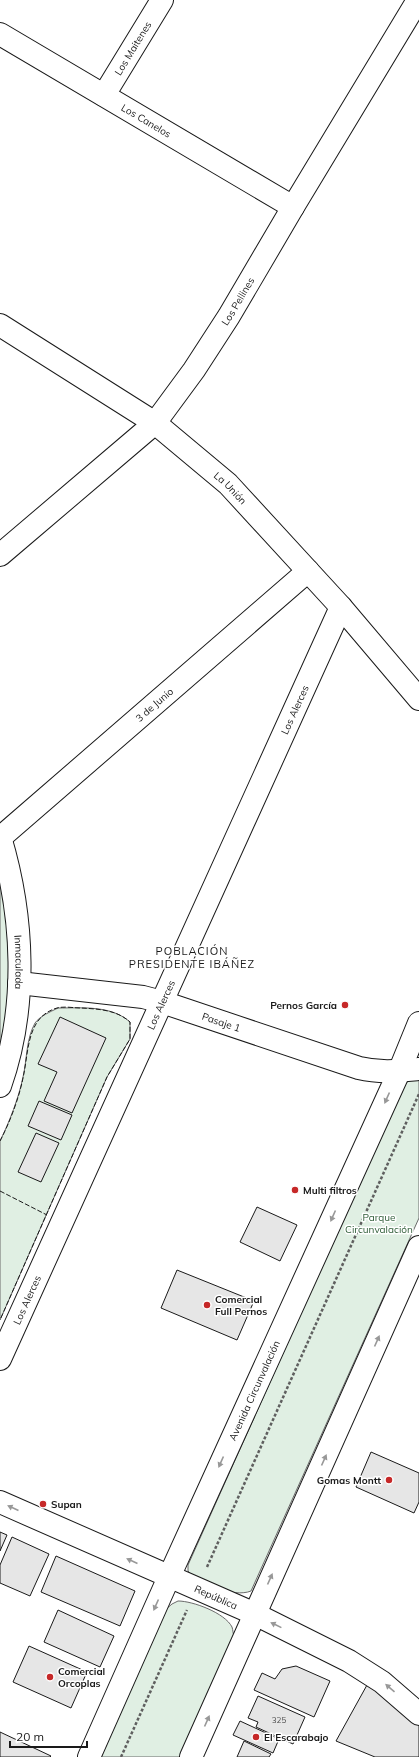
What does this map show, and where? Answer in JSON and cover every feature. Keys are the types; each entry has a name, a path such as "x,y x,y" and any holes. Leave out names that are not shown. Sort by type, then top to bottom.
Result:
{"street":[{"name":"Los Maitenes","path":"104,95 162,0"},
{"name":"Los Pellines","path":"0,555 155,423 194,370 229,316 418,0"},
{"name":"Los Canelos","path":"0,34 293,207"},
{"name":"La Unión","path":"0,325 155,423 228,484 341,607 419,699"},
{"name":"3 de Junio","path":"0,838 308,571"},
{"name":"Los Alerces","path":"0,1359 341,607"},
{"name":"Inmaculada","path":"0,838 13,890 18,936 19,983 14,1033 9,1057 0,1086"},
{"name":"Pasaje 1","path":"19,983 143,997 359,1068 372,1071 409,1070"},
{"name":"Avenida Circunvalación","path":"89,1757 168,1577 409,1070 419,1023"},
{"path":"191,1757 419,1247"},
{"name":"República","path":"0,1502 254,1614 349,1661 382,1682 419,1714"}],"path":[{"path":"121,1757 419,1093"}],"green space":[{"path":"0,885 8,924 10,965 7,1006 0,1046"},
{"path":"58,1008 86,1008 105,1010 114,1013 130,1022 130,1039 107,1077 0,1320 0,1141 19,1093 32,1029 40,1018"},
{"name":"Parque Circunvalación","path":"419,1079 419,1218 251,1591 236,1593 208,1585 200,1581 188,1571 188,1565 402,1088 408,1081"},
{"path":"178,1601 192,1603 223,1617 232,1627 234,1636 180,1757 100,1757 165,1610"}],"building":[{"path":"60,1017 106,1038 72,1113 44,1101 57,1072 38,1064"},
{"path":"39,1101 72,1115 61,1140 28,1126"},
{"path":"36,1133 59,1143 41,1182 18,1172"},
{"path":"257,1207 297,1225 280,1261 240,1242"},
{"name":"Comercial Full Pernos","path":"177,1270 254,1301 237,1340 161,1308"},
{"name":"Gomas Montt","path":"371,1452 419,1473 419,1502 414,1513 356,1487"},
{"path":"0,1532 7,1535 0,1551"},
{"path":"12,1537 49,1554 30,1596 0,1583 0,1565"},
{"path":"56,1556 135,1591 120,1626 41,1592"},
{"path":"58,1610 114,1636 100,1667 44,1642"},
{"name":"Comercial Orcoplas","path":"29,1646 87,1672 71,1708 13,1682"},
{"path":"296,1666 330,1681 314,1717 254,1690 262,1673 275,1679 282,1669"},
{"path":"367,1685 419,1719 419,1757 375,1757 336,1741"},
{"path":"258,1696 305,1717 293,1744 256,1727 258,1722 248,1718"},
{"name":"El Escarabajo","path":"240,1721 279,1739 273,1753 233,1735"},
{"path":"0,1732 51,1756 0,1757"},
{"path":"244,1741 271,1754 269,1757 237,1757"}],"fence":[{"path":"0,1141 17,1102 28,1047 34,1027 39,1019 57,1008 66,1007 107,1011 119,1015 130,1022 130,1039 107,1077 0,1320"},
{"path":"0,1191 47,1215"}],"place":[{"name":"Pernos García","path":"345,1005"},
{"name":"Multi filtros","path":"295,1190"},
{"name":"Comercial Full Pernos","path":"207,1305"},
{"name":"Gomas Montt","path":"389,1480"},
{"name":"Supan","path":"43,1504"},
{"name":"Comercial Orcoplas","path":"50,1677"},
{"name":"El Escarabajo","path":"256,1737"}],"district":[{"name":"POBLACIÓN PRESIDENTE IBÁÑEZ","path":"192,957"}]}
